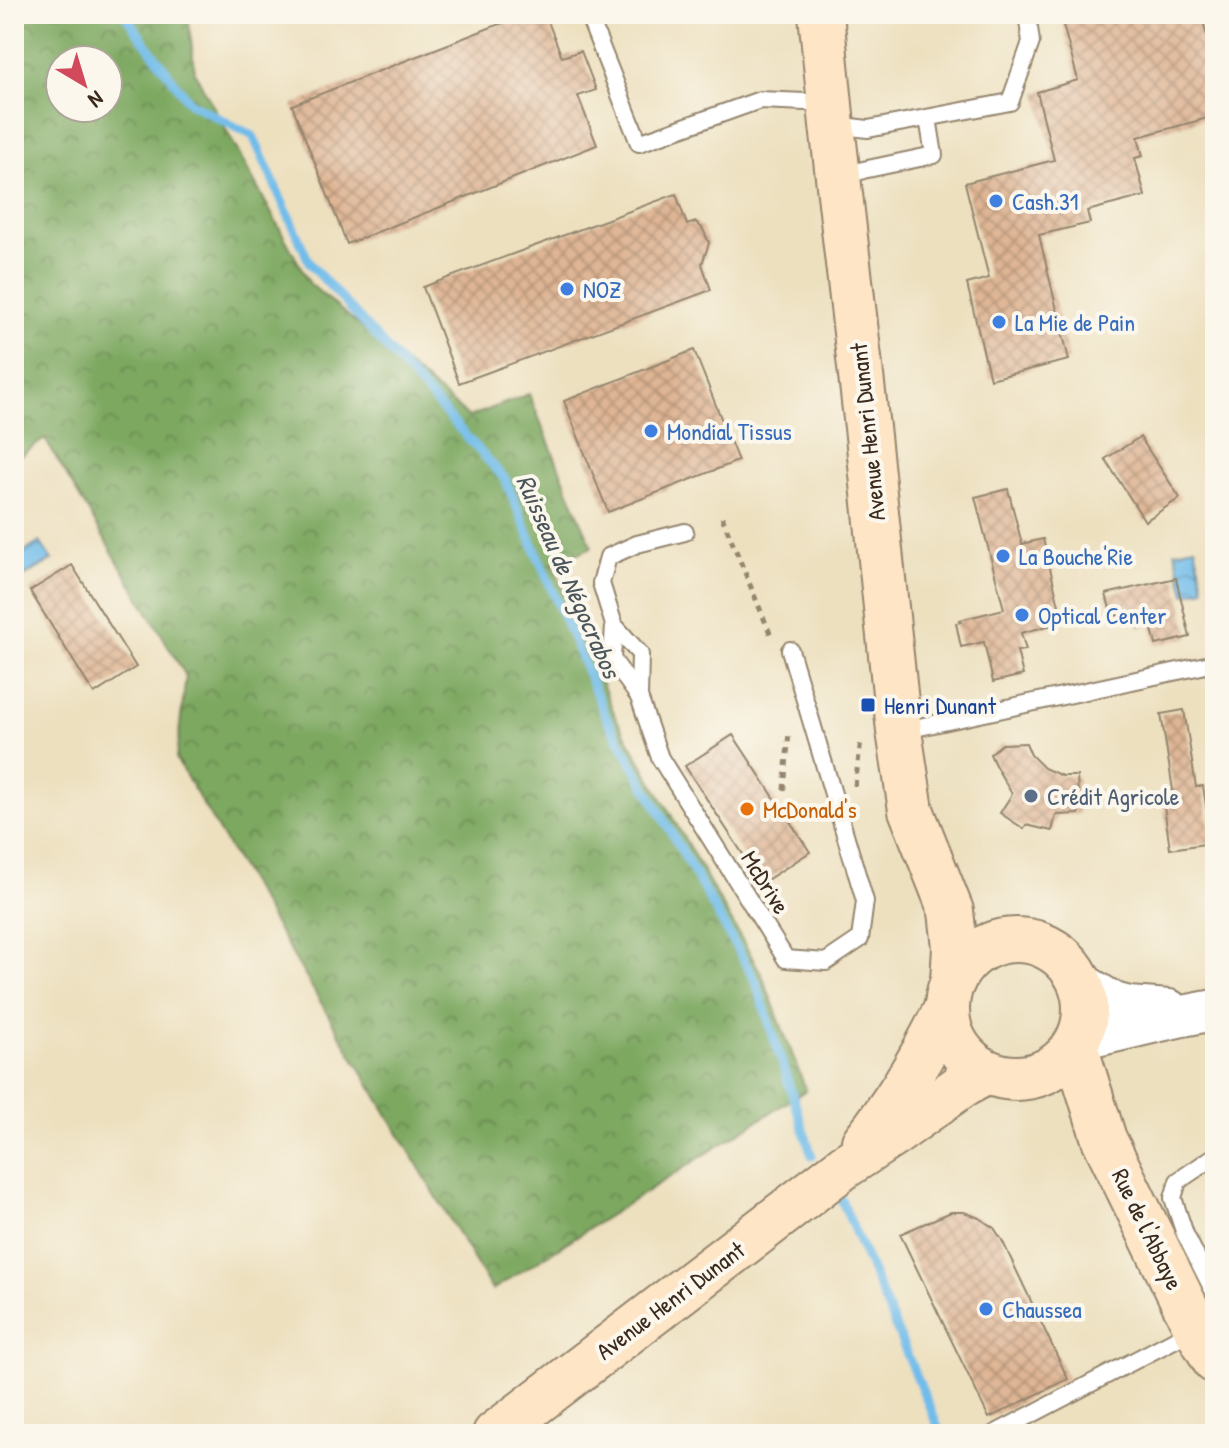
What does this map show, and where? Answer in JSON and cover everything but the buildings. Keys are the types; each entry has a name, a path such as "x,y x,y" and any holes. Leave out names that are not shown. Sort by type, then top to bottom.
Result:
{"main road":[{"name":"Avenue Henri Dunant","path":"823,14 851,174 867,421 899,731 911,810 951,911 955,947 950,994 928,1047 880,1122 845,1166"},
{"name":"Avenue Henri Dunant","path":"926,848 969,901 1018,939"},
{"path":"1018,939 1035,941 1050,948 1069,963 1081,983 1086,1002 1085,1021 1076,1043 1060,1063 1040,1073 1003,1075 971,1061 958,1045 950,1027 950,994 964,964 979,950 998,942 1018,939"},
{"name":"Rue de l'Abbaye","path":"1076,1043 1104,1139 1209,1328"},
{"name":"Avenue Henri Dunant","path":"495,1434 845,1166 961,1086 1003,1075"},
{"name":"Rue de l'Abbaye","path":"1003,1075 1062,1106 1104,1139"}],"street":[{"path":"1081,983 1114,1003 1129,1007 1210,1011"},
{"path":"1076,1043 1210,1011"}],"lane":[{"path":"588,14 639,143 760,100 843,119 928,118 1010,102 1031,42 1027,14"},
{"path":"851,174 934,155 928,118"},
{"name":"McDrive","path":"685,532 637,544 608,557 601,583 614,625 612,659 639,697 660,758 786,959 826,962 860,939 865,901 790,650"},
{"path":"614,625 640,654 639,697"},
{"path":"899,731 1215,663"},
{"path":"994,1434 1209,1328 1173,1198 1178,1181 1215,1156"}],"green space":[{"path":"14,14 188,14 195,73 310,284 469,417 529,394 592,547 553,564 616,718 762,975 806,1090 492,1290 176,759 186,676 45,439 14,460"}],"water":[{"path":"40,542 52,560 14,583 14,558"},
{"path":"1195,547 1204,589 1185,594 1175,551"}],"waterway":[{"name":"Ruisseau de Négocrabos","path":"124,14 190,103 253,136 310,264 505,479 607,719 756,982 812,1156"},
{"name":"Ruisseau de Négocrabos","path":"841,1199 941,1434"}],"place":[{"name":"Cash.31","path":"996,201"},
{"name":"NOZ","path":"567,289"},
{"name":"La Mie de Pain","path":"999,322"},
{"name":"Mondial Tissus","path":"651,431"},
{"name":"La Bouche'Rie","path":"1003,556"},
{"name":"Optical Center","path":"1022,615"},
{"name":"Henri Dunant","path":"868,705"},
{"name":"Crédit Agricole","path":"1031,796"},
{"name":"McDonald's","path":"747,809"},
{"name":"Chaussea","path":"986,1309"}]}
